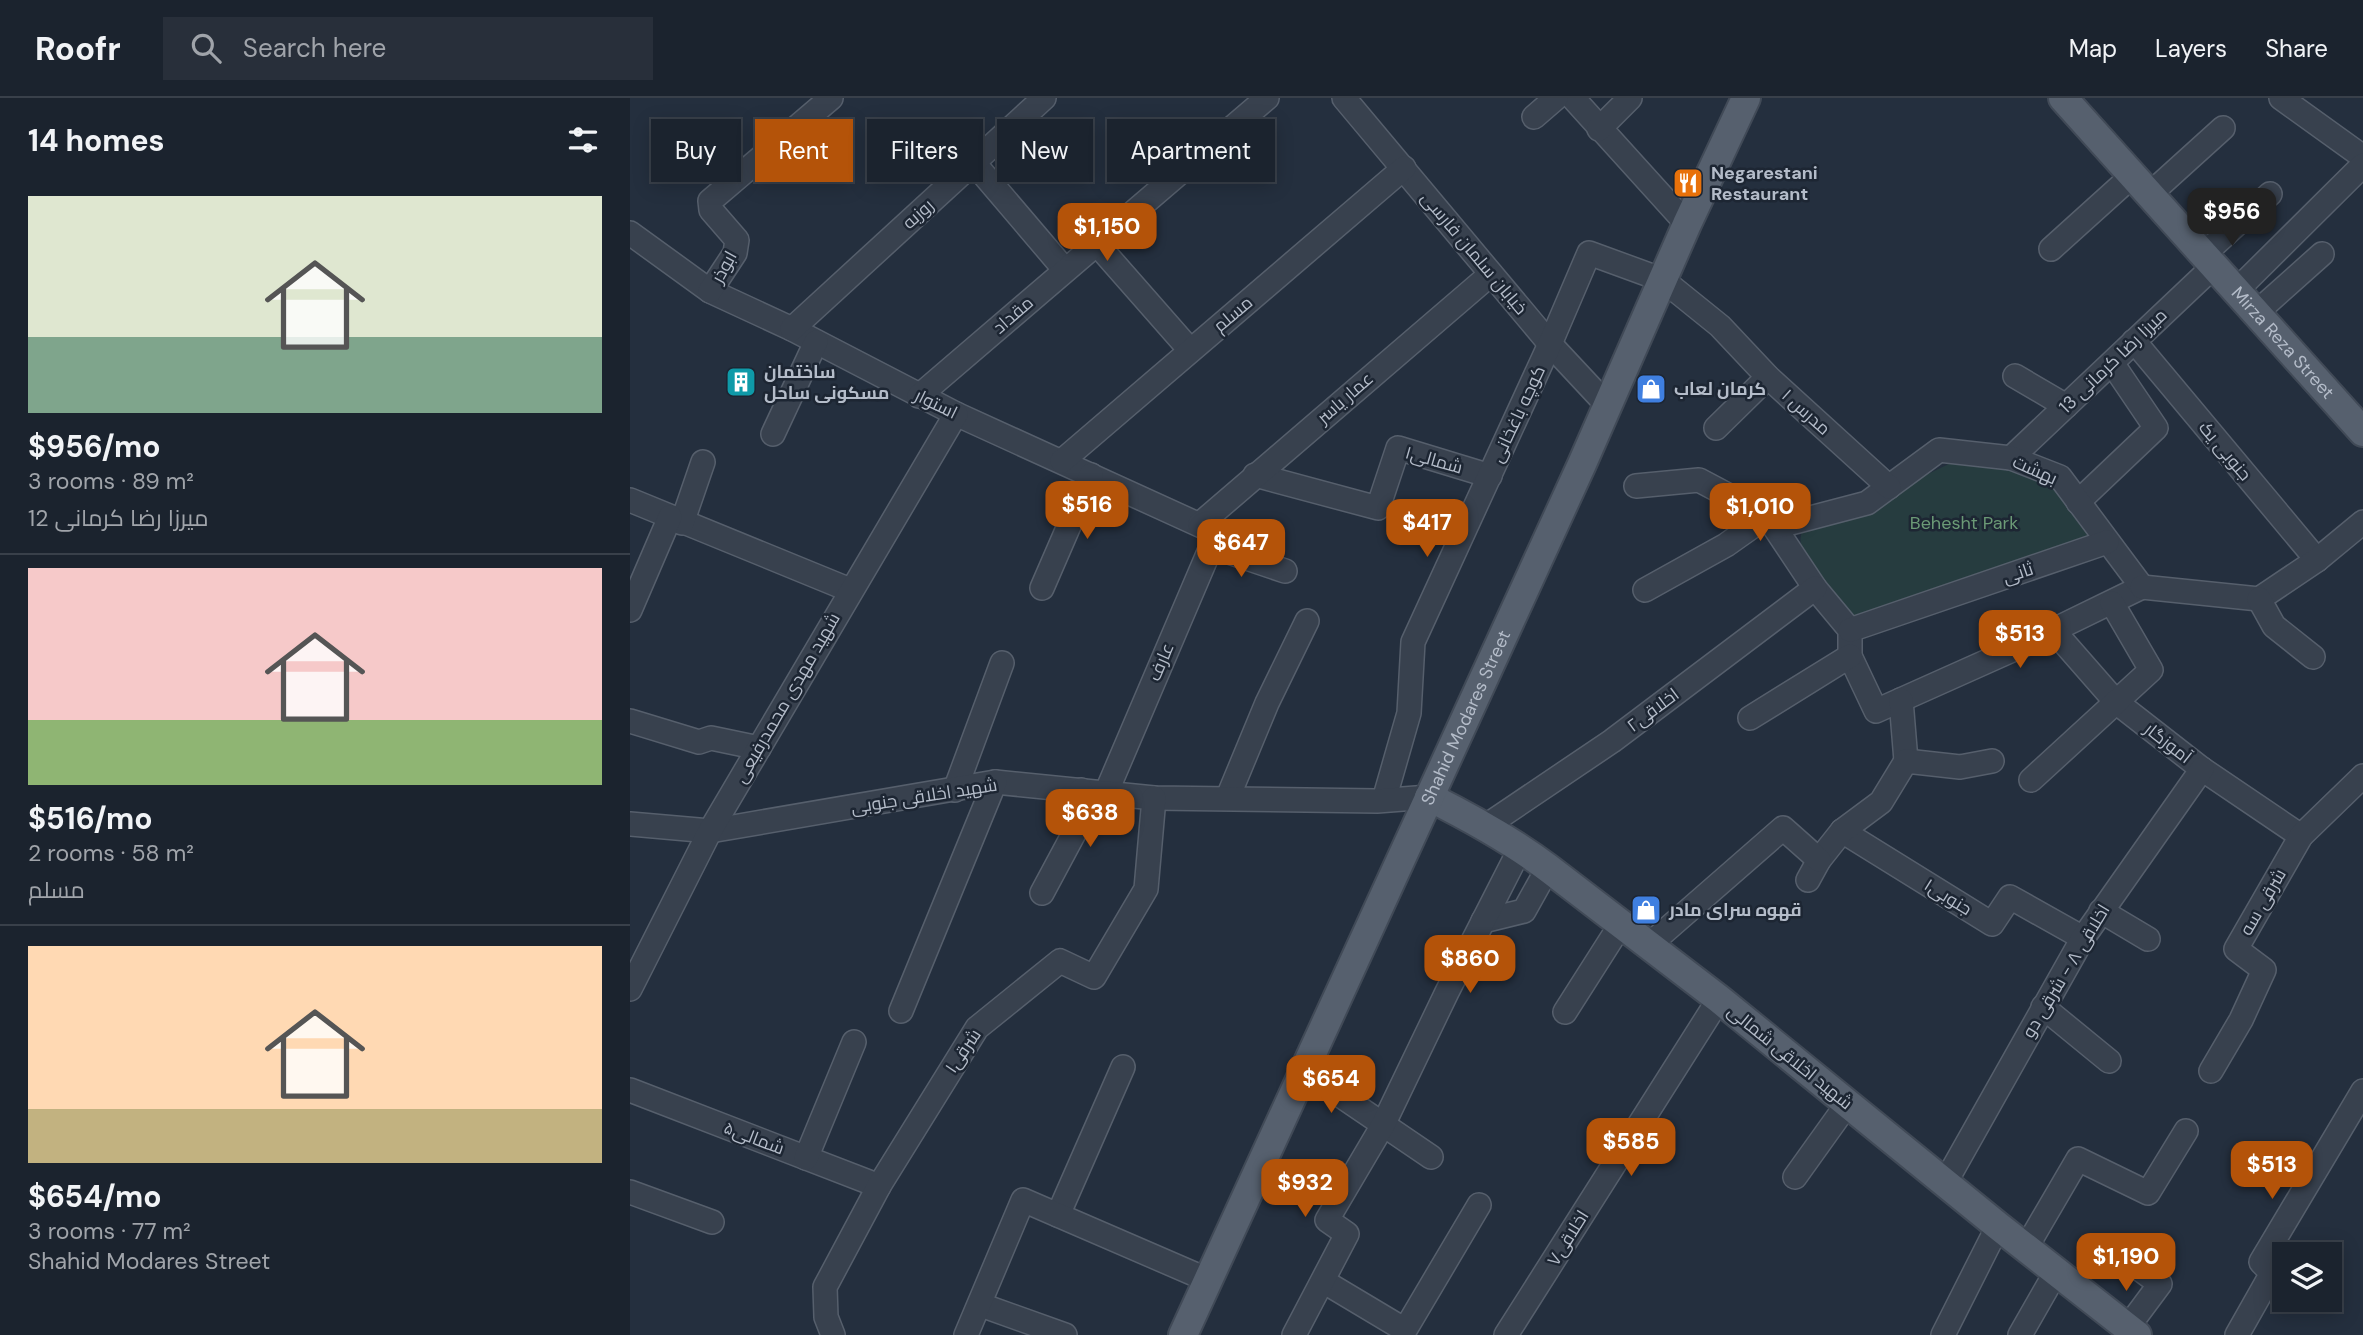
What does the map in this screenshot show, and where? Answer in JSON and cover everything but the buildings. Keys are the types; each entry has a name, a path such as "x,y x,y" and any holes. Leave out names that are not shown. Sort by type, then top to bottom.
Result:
{"main road":[{"name":"Shahid Modares Street","path":"1182,1335 1746,98"},
{"name":"Mirza Reza Street","path":"2063,98 2363,432"},
{"name":"شهید اخلاقی شمالی","path":"1429,797 1521,847 1719,999 2124,1329"}],"street":[{"name":"ابوذر","path":"710,292 735,253 737,240 712,210 710,201 831,98"},
{"name":"مقداد","path":"919,396 1267,98"},
{"name":"خیابان سلمان فارسی","path":"1344,98 1550,344 1607,405"},
{"path":"1534,117 1556,98"},
{"path":"1573,98 1687,223"},
{"path":"1599,129 1630,98"},
{"path":"2281,98 2363,157"},
{"name":"روزبه","path":"983,154 1038,100"},
{"path":"2050,249 2223,128"},
{"path":"2237,290 2363,165"},
{"name":"مسلم","path":"1062,461 1404,168"},
{"path":"983,174 1065,270"},
{"name":"روزبه","path":"792,329 953,182"},
{"name":"میرزا رضا کرمانی 13","path":"2011,458 2134,341 2270,194"},
{"name":"استوار","path":"630,233 710,292 792,329 919,396 1062,461 1285,571"},
{"path":"1096,243 1190,350"},
{"name":"مدرس ۱","path":"1550,344 1589,253 1663,280 1720,326 1768,377 1889,487"},
{"path":"2257,312 2322,254"},
{"name":"عمار یاسر","path":"1209,534 1255,475 1491,274"},
{"name":"جنوبی یک","path":"2134,341 2316,560"},
{"path":"773,434 816,342"},
{"name":"کوچه باغخانی","path":"1384,800 1409,713 1413,642 1550,344"},
{"path":"2078,502 2156,428 2112,363"},
{"path":"2015,376 2066,406"},
{"path":"1716,428 1768,377"},
{"name":"شهید مهدی محمدرفیعی","path":"630,989 710,831 956,414"},
{"name":"شمالی۱","path":"1255,475 1378,508 1398,448 1490,476"},
{"name":"بهشت","path":"1771,522 1867,503 1939,450 2011,458 2060,477 2142,587"},
{"path":"630,610 703,462"},
{"path":"1042,589 1091,475"},
{"path":"1636,486 1699,480 1771,522 1815,588 1850,630 1850,656 1876,711 2142,587 2259,599 2316,560 2363,522"},
{"path":"630,499 850,590"},
{"path":"1645,590 1771,522"},
{"name":"عارف","path":"1106,793 1209,534"},
{"name":"ثانی","path":"1850,630 2107,542"},
{"name":"اخلاقی۲","path":"1486,826 1612,741 1815,588"},
{"path":"2259,599 2274,626 2313,657"},
{"path":"2031,780 2151,670 2112,603"},
{"path":"1228,797 1267,703 1307,621"},
{"name":"آموزگار","path":"2053,630 2116,702 2202,769 2301,836"},
{"path":"1750,718 1850,656"},
{"path":"955,790 1002,663"},
{"path":"1808,880 1819,860 1842,831 1881,802 1906,761 1901,700"},
{"path":"630,720 699,742 711,738 759,748"},
{"path":"1906,761 1960,767 1992,761"},
{"name":"اخلاقی ۸ - شرقی دو","path":"1945,1183 2082,938 2202,769"},
{"path":"2301,836 2363,776"},
{"path":"901,1012 995,782"},
{"name":"شهید اخلاقی جنوبی","path":"630,824 710,831 995,782 1154,797 1384,800 1429,797"},
{"path":"1042,892 1079,824 1081,790"},
{"name":"شرقی۱","path":"833,1335 826,1317 824,1287 879,1186 977,1028 1060,961 1094,976 1146,889 1154,797"},
{"path":"1649,945 1783,828 1819,860"},
{"name":"جنوبی۱","path":"1842,831 1992,924 2010,897 2082,938"},
{"name":"شرقی سه","path":"2211,1071 2241,1020 2264,971 2236,948 2301,836"},
{"path":"1294,1335 1348,1234 1327,1220 1383,1125 1521,847"},
{"path":"1483,921 1524,911 1548,868"},
{"path":"2101,911 2148,939"},
{"path":"1565,1012 1621,924"},
{"name":"اخلاقی۷","path":"1513,1333 1719,999"},
{"path":"2043,1007 2109,1061"},
{"path":"806,1158 854,1042"},
{"path":"1058,1215 1123,1067"},
{"path":"1303,1070 1431,1157"},
{"name":"شمالی۵","path":"630,1090 879,1186"},
{"path":"2237,1335 2272,1273 2262,1262 2363,1091"},
{"path":"1795,1177 1848,1104"},
{"path":"2026,1248 2078,1159 2148,1193 2186,1131"},
{"path":"630,1192 712,1222"},
{"path":"966,1335 981,1305 1023,1200 1208,1280"},
{"path":"1323,1281 1405,1330 1479,1205"},
{"path":"1943,1335 1998,1226"},
{"path":"2124,1329 2160,1284 2126,1259"},
{"path":"2020,1335 2056,1272"},
{"path":"981,1305 1065,1335"}],"green space":[{"name":"Behesht Park","path":"1955,461 1983,462 2052,480 2095,535 1848,624 1837,596 1805,557 1802,531 1889,500 1926,475"}],"place":[{"name":"Negarestani Restaurant","path":"1688,183"},
{"name":"ساختمان مسکونی ساحل","path":"741,382"},
{"name":"کرمان لعاب","path":"1651,389"},
{"name":"قهوه سرای مادر","path":"1646,910"}]}
